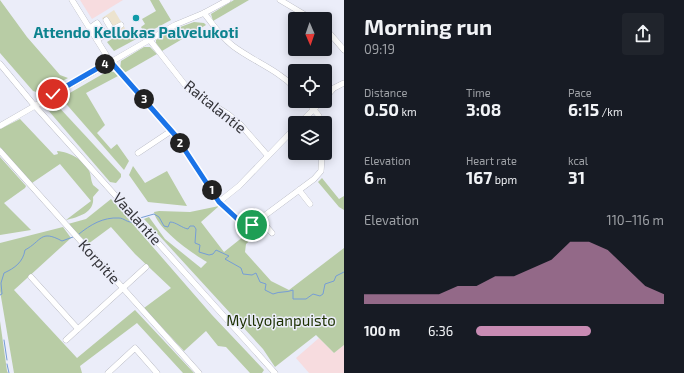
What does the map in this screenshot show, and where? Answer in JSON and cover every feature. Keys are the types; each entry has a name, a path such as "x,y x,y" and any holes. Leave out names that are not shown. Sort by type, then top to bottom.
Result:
{"street":[{"path":"72,0 110,61 172,131 219,202 244,225 252,225 260,220 314,179 321,171 322,160"},
{"path":"0,126 149,39 228,0"},
{"path":"280,0 300,12"},
{"path":"204,13 223,38 288,81"},
{"path":"106,20 112,30"},
{"path":"90,28 97,23 104,35"},
{"path":"97,40 121,25"},
{"path":"332,36 344,50"},
{"name":"Raitalantie","path":"149,39 189,90 228,114 240,124 268,156"},
{"name":"Vaalantie","path":"0,64 34,105 275,373"},
{"path":"332,90 344,83"},
{"path":"307,116 314,109 319,116"},
{"path":"138,153 172,131"},
{"path":"219,202 239,186 288,135"},
{"name":"Korpitie","path":"0,151 199,373"},
{"path":"299,190 310,204"},
{"path":"260,220 272,233"},
{"path":"66,340 146,267"},
{"path":"31,277 78,329"},
{"path":"108,373 135,348 157,373"}],"shaded area":[{"path":"80,0 123,0 92,19"},
{"path":"114,10 126,30 114,38 102,18"},
{"path":"319,338 334,353 344,345 344,373 309,373 296,358"}],"green space":[{"path":"0,0 27,37 60,75 68,78 40,93 33,91 0,53"},
{"path":"150,0 159,0 171,20 145,34 141,27 145,24 142,19 156,11"},
{"path":"234,0 249,0 213,21 211,14"},
{"path":"194,22 204,23 206,25 162,51 156,43 156,40 172,30"},
{"path":"126,30 128,34 136,30 140,37 114,51 107,42"},
{"path":"144,47 150,47 157,54 124,73 120,69 121,61"},
{"path":"108,71 114,72 118,76 86,93 105,125 97,133 111,149 117,144 129,161 124,170 61,98"},
{"path":"55,103 121,174 121,177 116,183 110,182 48,110 48,106"},
{"path":"20,119 54,155 58,154 57,151 67,153 81,161 88,168 93,185 99,190 93,197 93,202 88,211 66,220 91,201 60,164 32,183 0,147 0,129"},
{"path":"0,157 26,186 4,203 31,230 0,235"},
{"path":"133,166 145,183 167,171 187,206 148,202 129,175"},
{"path":"322,178 339,199 344,196 344,210 339,207 318,182"},
{"path":"111,199 212,315 264,370 262,373 250,373 226,347 218,346 206,331 184,351 144,308 171,288 135,254 111,227 88,244 68,224 86,219"},
{"name":"Myllyojanpuisto","path":"219,206 201,222 224,252 258,225 262,230 246,244 245,252 271,281 289,290 344,248 344,345 334,353 316,335 275,367 263,349 144,219 149,217 165,239 201,268 207,262 168,233 157,219 154,212 190,212"},
{"path":"63,227 71,238 14,290 77,358 135,310 194,373 183,373 137,323 80,366 82,373 14,373 0,291 0,243"},
{"path":"0,321 7,371 8,373 0,373"}],"waterway":[{"path":"140,218 154,214 159,217 164,226 168,227 170,222 188,229 190,226 194,226 196,229 195,243 200,245 199,252 209,255 213,254 216,250 229,256 225,259 241,268 243,274 252,275 256,273 260,282 266,284 265,290 273,294 293,290 293,299 306,299 313,294 320,296 323,294 325,284 334,281 336,276 344,272"},
{"path":"79,234 102,220 121,218 129,222 133,222"},
{"path":"0,295 2,294 1,283 4,273 18,264 25,250 45,236 62,241 73,237"},
{"path":"4,340 7,360"},
{"path":"7,364 9,373"}],"place":[{"name":"Attendo Kellokas Palvelukoti","path":"136,18"}],"route":[{"path":"53,94 110,61 175,135 219,202 244,225 252,225"}]}
